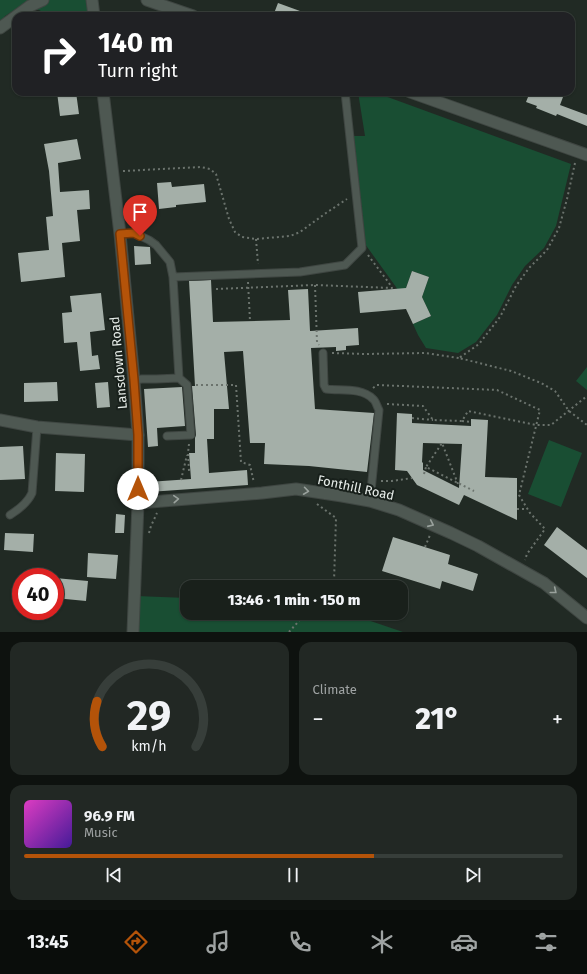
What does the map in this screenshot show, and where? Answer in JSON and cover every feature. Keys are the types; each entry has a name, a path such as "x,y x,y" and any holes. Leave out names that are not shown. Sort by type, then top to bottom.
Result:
{"street":[{"path":"22,12 43,0"},
{"path":"92,0 94,12"},
{"path":"147,0 182,12"},
{"path":"0,28 12,19"},
{"name":"Lansdown Road","path":"103,96 120,234 138,435 138,503 133,632"},
{"path":"421,96 587,155"},
{"path":"0,420 37,427 138,435"},
{"name":"Fonthill Road","path":"138,503 296,489 370,501 399,510 478,546 544,583 587,618"}],"lane":[{"path":"173,277 300,272 345,265 362,248 345,96"},
{"path":"120,234 134,233 149,240 156,245 170,262 173,277 179,378"},
{"path":"323,353 324,385 326,389 349,390 364,393 374,399 379,410 370,501"},
{"path":"134,380 179,378 188,385 191,435 167,436"},
{"path":"10,515 17,511 32,493 37,427"}],"path":[{"path":"112,172 201,167 210,169 216,174 229,219 235,232 242,237 256,239 290,236 300,232 356,193"},
{"path":"459,358 479,344 500,317 516,286 529,268 547,250 559,228 567,199 573,168"},
{"path":"256,239 259,273"},
{"path":"216,289 315,286 392,288 390,283 362,248"},
{"path":"315,286 317,342 323,353 365,354 426,352 459,358 511,371 541,383 555,391 569,411 587,425"},
{"path":"248,287 250,321"},
{"path":"188,385 236,386 241,462 250,465 254,482 262,493"},
{"path":"364,393 377,385 497,390 540,410 519,495 530,513 545,529 527,554 521,570"},
{"path":"462,421 468,411 536,425 550,425 587,396"},
{"path":"376,404 423,406 433,420"},
{"path":"412,418 471,422"},
{"path":"424,474 426,467 442,443 458,484"},
{"path":"188,449 190,472"},
{"path":"181,480 188,453"},
{"path":"426,467 474,491"},
{"path":"372,481 392,481 412,478"},
{"path":"313,502 336,518 334,580"},
{"path":"517,509 527,509"},
{"path":"148,538 151,526 157,513"},
{"path":"289,632 300,620"}],"green space":[{"path":"0,0 87,0 89,12 43,12 19,7 5,16 0,26"},
{"path":"359,96 385,96 571,164 556,226 544,248 525,266 512,285 497,315 476,342 458,353 426,348 413,324 431,316 422,297 429,277 412,271 403,296 399,293 365,244 353,136 365,136"},
{"path":"587,367 587,390 576,381"},
{"path":"549,440 582,453 561,507 528,494"},
{"path":"136,596 180,598 180,620 368,620 403,632 137,632"}],"building":[{"path":"278,3 303,12 275,12"},
{"path":"58,96 77,96 79,114 60,116"},
{"path":"528,96 563,97 560,105 587,115 587,126 557,114 556,116 536,108 537,106 526,102"},
{"path":"77,139 81,159 58,163 60,192 89,190 90,209 77,210 80,241 62,243 65,277 21,282 18,253 49,250 46,217 53,216 49,171 44,144"},
{"path":"171,182 172,187 204,184 206,202 176,205 176,207 159,209 157,183"},
{"path":"134,246 150,247 151,264 135,265"},
{"path":"412,271 429,277 422,297 431,316 413,324 406,309 360,313 358,292 406,288"},
{"path":"211,280 213,322 290,320 288,290 308,289 310,331 358,328 359,345 346,346 346,350 336,351 336,347 311,348 315,409 374,413 367,472 309,466 264,464 265,443 250,443 243,351 224,352 229,409 214,409 214,439 207,439 209,473 247,470 248,485 149,492 148,482 191,479 189,453 195,453 196,435 192,386 195,386 189,281"},
{"path":"101,293 105,330 90,332 92,356 98,355 100,369 80,371 77,342 64,343 62,313 72,312 70,296"},
{"path":"57,382 58,401 24,402 24,383"},
{"path":"108,382 110,407 97,408 95,383"},
{"path":"182,387 185,426 157,428 158,446 148,447 144,389"},
{"path":"397,413 412,414 412,423 471,426 471,419 488,420 485,477 517,478 517,520 464,495 459,505 417,485 407,471 395,470","holes":["423,443 462,444 459,488 423,470"]},
{"path":"23,446 25,479 0,480 0,447"},
{"path":"56,453 85,454 84,492 55,491"},
{"path":"116,514 125,515 124,533 115,533"},
{"path":"557,527 587,550 587,578 544,545"},
{"path":"5,533 34,534 33,552 4,550"},
{"path":"393,537 450,555 448,564 478,574 473,591 442,581 440,589 382,571"},
{"path":"88,553 118,555 116,579 87,577"},
{"path":"64,579 88,581 86,601 64,599"}],"route":[{"path":"138,489 138,435 120,234 134,233 140,236"}]}
